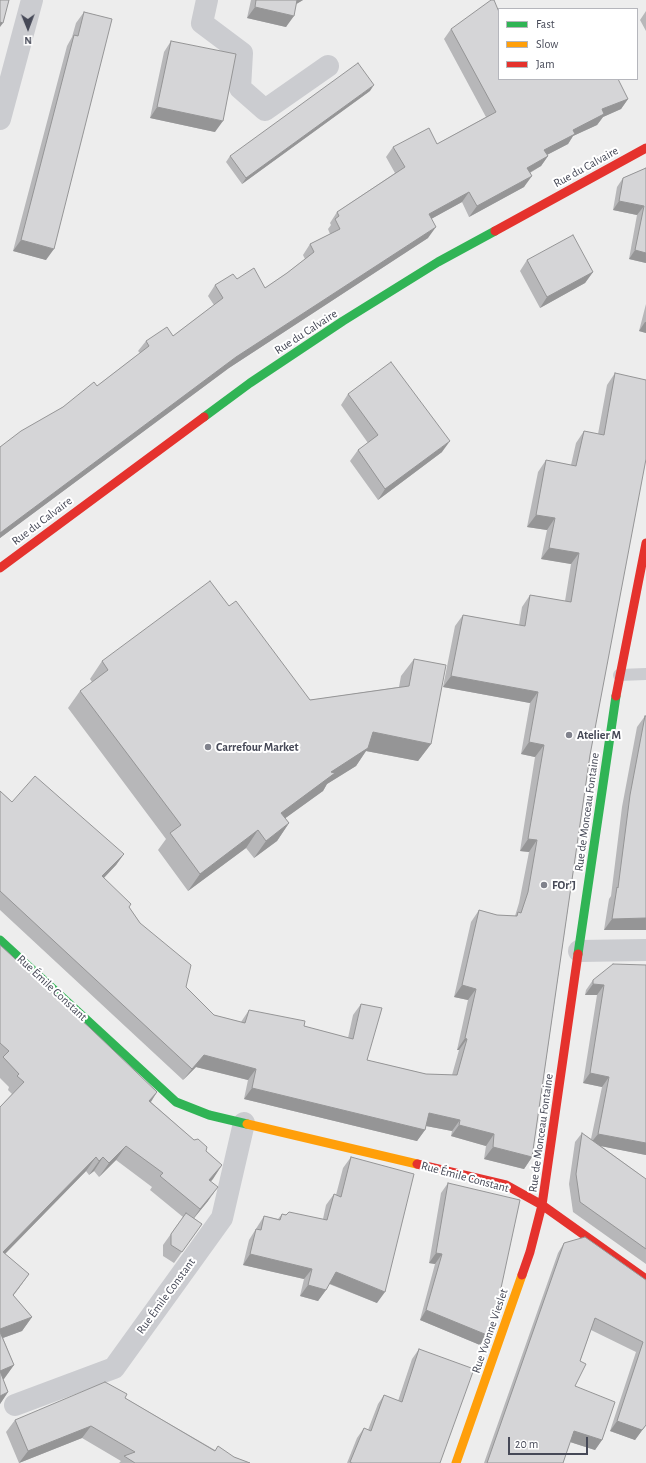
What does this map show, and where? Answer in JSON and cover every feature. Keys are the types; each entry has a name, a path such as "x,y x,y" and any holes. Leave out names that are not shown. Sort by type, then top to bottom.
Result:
{"street":[{"path":"0,119 32,0"},
{"path":"207,0 202,23 242,53 240,88 265,110 328,66"},
{"name":"Rue du Calvaire","path":"0,568 250,383 344,321 438,262 646,148"},
{"name":"Rue de Monceau Fontaine","path":"542,1205 619,675 646,543"},
{"name":"Rue Émile Constant","path":"0,940 176,1102 209,1115 506,1185 542,1205 646,1279"},
{"path":"579,951 646,950"},
{"name":"Rue Émile Constant","path":"15,1405 114,1368 222,1218 244,1123"},
{"name":"Rue Yvonne Vieslet","path":"456,1463 530,1252 542,1205"}],"lane":[{"path":"619,675 646,674"}],"building":[{"path":"0,0 9,0 3,23 0,22"},
{"path":"256,0 297,0 294,16 255,7"},
{"path":"491,0 494,0 498,10 498,80 618,80 628,99 602,109 604,114 573,130 575,134 544,150 548,156 527,168 532,176 477,206 469,192 429,214 436,227 236,357 0,533 0,447 21,431 63,407 94,382 97,386 149,346 146,341 167,327 173,336 223,298 215,285 233,274 237,279 254,268 265,288 287,273 314,252 310,244 340,229 335,219 339,216 337,212 405,167 393,147 429,128 437,144 496,112 451,29"},
{"path":"84,12 112,19 54,249 21,240 74,35 78,36"},
{"path":"171,41 236,54 223,121 157,107"},
{"path":"358,63 374,85 246,178 230,156"},
{"path":"646,168 646,253 635,250 644,206 619,201 623,178"},
{"path":"573,235 593,272 547,297 527,260"},
{"path":"391,362 450,441 385,489 358,450 378,435 348,394"},
{"path":"615,373 646,380 646,459 590,755 532,1157 493,1147 494,1134 459,1125 460,1120 429,1113 425,1130 252,1088 256,1069 204,1055 192,1069 0,891 0,791 12,802 35,776 124,854 102,876 131,904 129,907 140,923 191,965 186,987 214,1015 245,1023 249,1010 305,1021 304,1026 353,1039 361,1004 382,1008 367,1060 426,1074 457,1075 467,1039 465,1038 476,989 462,985 479,910 497,915 517,916 518,912 521,913 528,892 537,840 528,839 544,745 529,742 538,692 451,676 463,615 525,626 530,595 571,602 579,553 549,548 555,518 536,515 546,460 576,466 584,431 604,435"},
{"name":"Carrefour Market","path":"210,581 229,606 236,601 310,700 409,686 414,659 446,665 431,744 373,732 368,748 331,772 335,773 281,813 289,823 266,841 258,830 200,874 170,833 181,825 80,691 108,670 102,661"},
{"path":"645,716 646,918 612,919 617,887 618,888 630,795"},
{"path":"0,945 157,1092 149,1101 194,1140 198,1139 207,1147 206,1151 222,1165 209,1180 218,1187 200,1209 160,1176 163,1173 126,1146 109,1163 103,1157 99,1161 96,1157 3,1252 29,1274 13,1295 32,1317 0,1329 0,1107 24,1082 17,1076 19,1074 3,1057 9,1051 0,1043"},
{"path":"613,964 646,965 646,1143 598,1134 609,1077 590,1073 604,985 593,984 593,980"},
{"path":"582,1133 646,1179 646,1249 580,1202 576,1174"},
{"path":"351,1157 414,1174 385,1292 336,1272 326,1290 308,1285 312,1269 250,1254 256,1229 261,1230 264,1216 280,1220 282,1214 286,1215 289,1212 327,1220 334,1194 341,1197"},
{"path":"448,1183 520,1200 498,1302 487,1335 426,1310 442,1254 436,1253"},
{"path":"186,1213 202,1224 182,1252 171,1245 171,1234"},
{"path":"585,1237 646,1280 646,1425 642,1430 617,1421 643,1342 595,1318 580,1361 586,1364 575,1386 615,1402 602,1440 574,1431 563,1463 487,1463 564,1243"},
{"path":"0,1332 14,1365 0,1371"},
{"path":"419,1349 474,1369 440,1463 350,1462 364,1428 371,1431 384,1395 402,1402"},
{"path":"0,1371 8,1392 0,1396"},
{"path":"105,1382 127,1394 125,1398 215,1451 218,1446 234,1457 250,1463 135,1463 124,1456 135,1452 91,1426 28,1451 15,1420"}],"traffic: fast":[{"path":"204,417 250,383 343,321 438,262 495,231"},
{"path":"578,954 616,696"},
{"path":"0,940 176,1102 209,1115 247,1124"}],"traffic: slow":[{"path":"247,1124 417,1164"},
{"path":"456,1463 522,1275"}],"traffic: jam":[{"path":"495,231 646,148"},
{"path":"0,568 204,417"},
{"path":"616,696 646,543"},
{"path":"522,1275 530,1252 542,1205 578,954"},
{"path":"417,1164 506,1185 542,1205 646,1279"}],"place":[{"name":"Atelier M","path":"569,735"},
{"name":"Carrefour Market","path":"208,747"},
{"name":"FOr'J","path":"544,885"}]}
